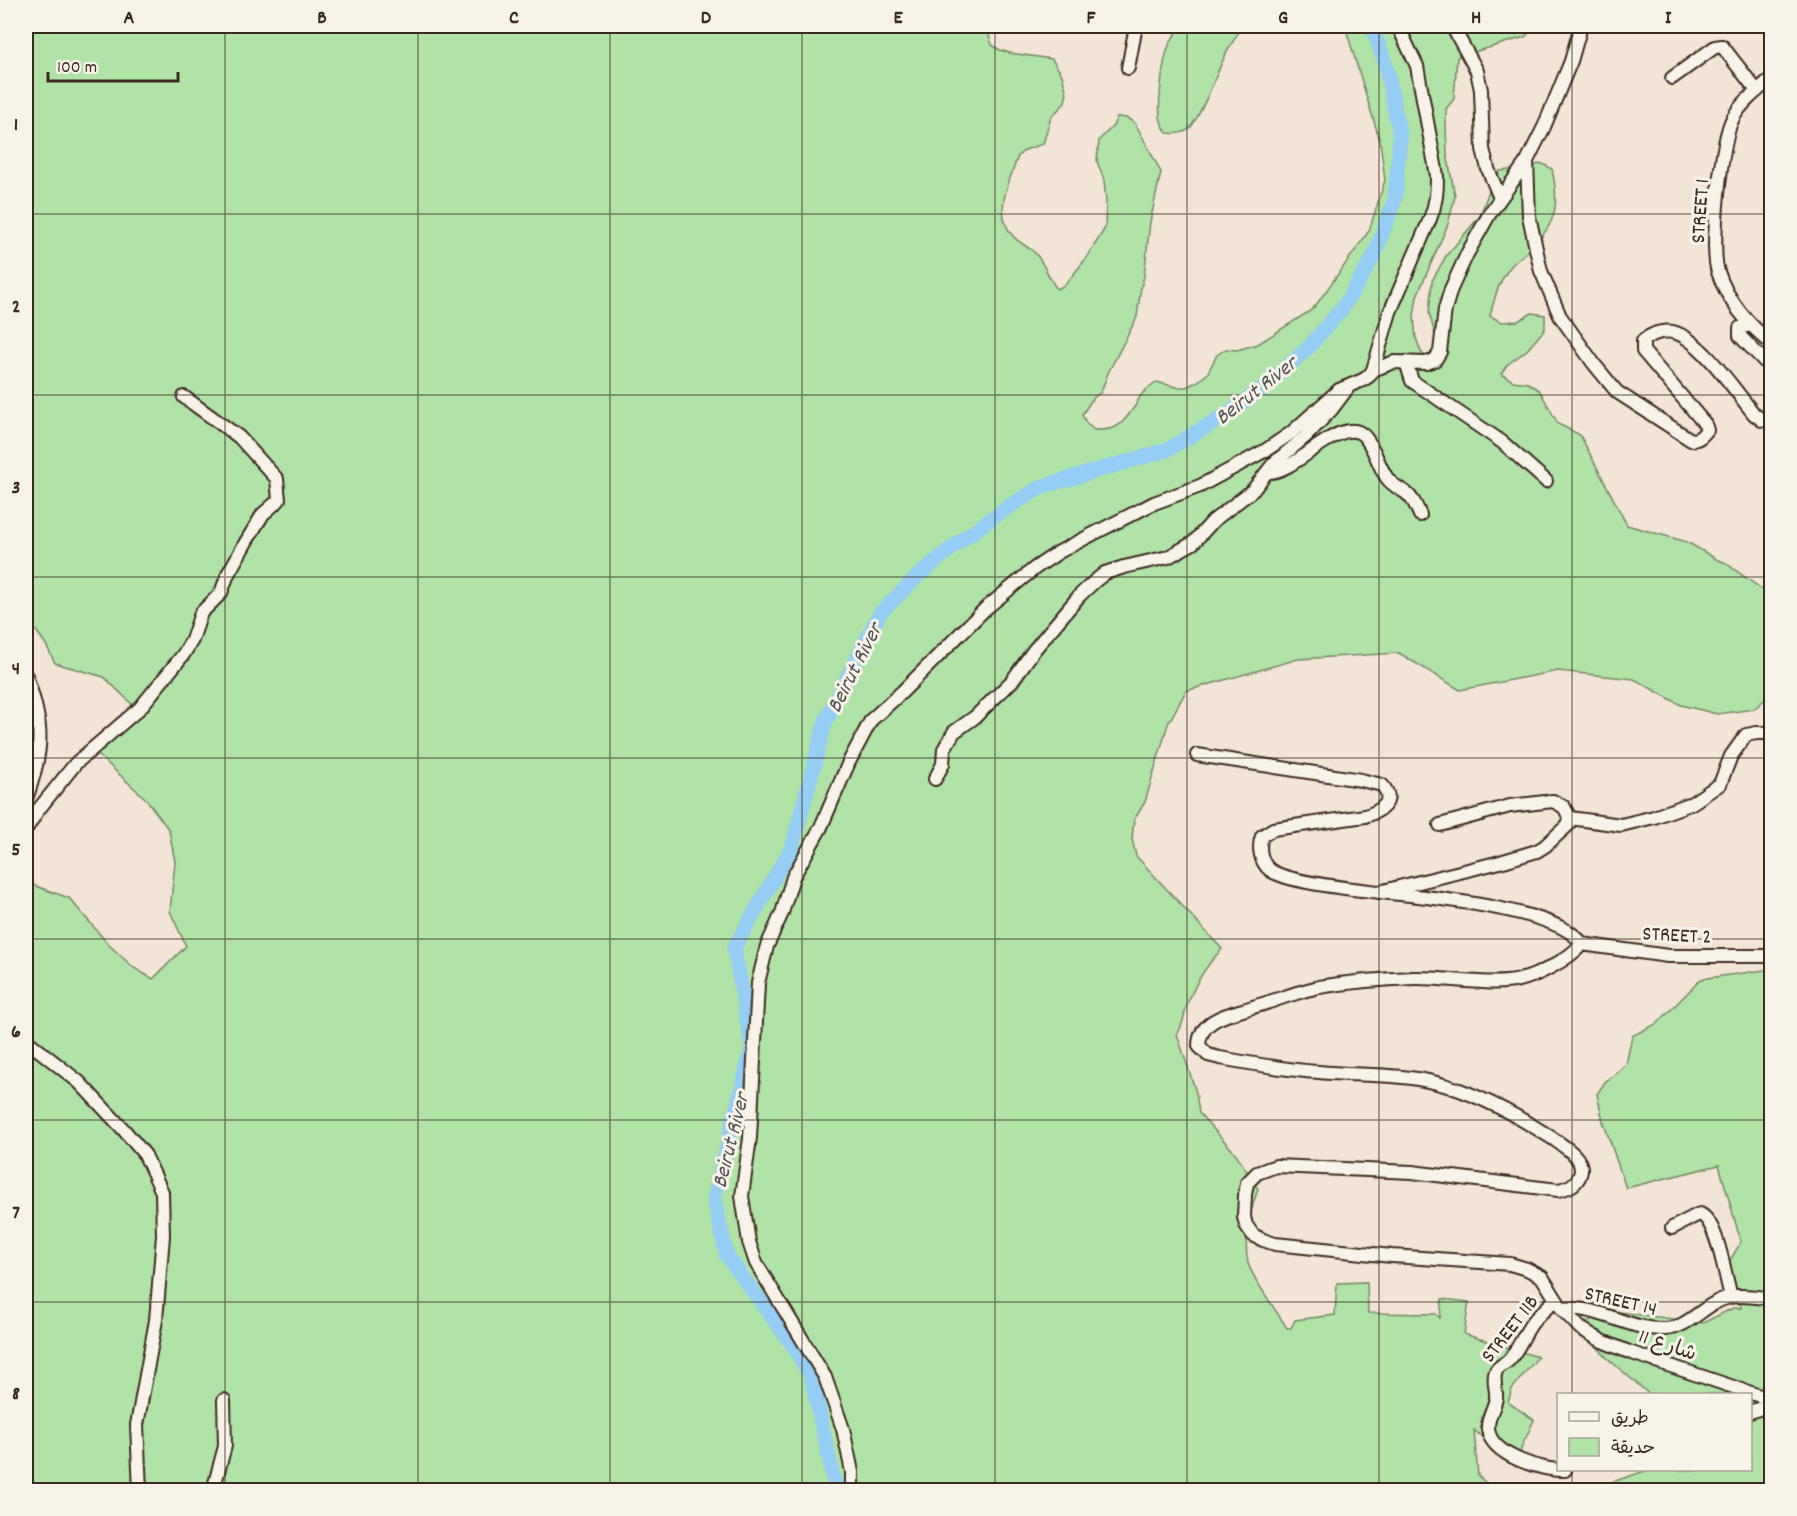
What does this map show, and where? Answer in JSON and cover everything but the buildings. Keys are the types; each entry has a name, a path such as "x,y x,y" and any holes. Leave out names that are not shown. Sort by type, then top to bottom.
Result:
{"street":[{"path":"1128,68 1136,26"},
{"path":"852,1491 852,1473 843,1429 825,1377 756,1263 749,1242 743,1205 742,1196 750,1138 758,983 767,946 782,912 793,877 821,827 849,762 871,720 1004,591 1059,552 1154,503 1200,486 1266,450 1291,433 1338,390 1363,381 1369,376 1373,370 1390,312 1430,219 1437,191 1437,176 1417,66 1398,26"},
{"path":"1452,26 1477,71 1482,90 1483,149 1488,169 1500,198"},
{"path":"1373,370 1394,362 1426,363 1435,360 1440,351 1445,309 1451,289 1467,254 1500,198 1527,161 1544,127 1571,61 1581,26"},
{"path":"1672,78 1715,47 1722,46 1757,91"},
{"name":"STREET 1","path":"1772,78 1733,118 1725,141 1715,249 1715,262 1729,297 1749,325 1772,344"},
{"path":"1527,161 1529,216 1541,271 1551,297 1569,329 1617,392 1669,428 1691,440 1698,440 1707,430 1705,424 1643,351 1642,341 1649,335 1658,332 1674,332 1706,354 1754,414 1762,420 1772,422"},
{"path":"1749,325 1740,328 1740,336 1772,369"},
{"path":"1406,362 1412,381 1502,442 1546,481"},
{"path":"935,779 944,764 944,749 948,739 975,717 1012,681 1034,650 1080,595 1105,573 1168,557 1193,543 1213,521 1253,490 1274,463 1305,437 1332,409 1349,385"},
{"path":"26,829 38,810 76,763 140,708 183,655 192,640 201,613 221,593 228,574 263,514 279,500 277,478 239,436 184,397"},
{"path":"1268,472 1284,470 1344,430 1358,431 1364,435 1389,481 1414,501 1420,515"},
{"path":"26,676 36,704 40,736 36,769 26,799"},
{"path":"1570,818 1621,825 1654,817 1692,803 1720,784 1731,756 1746,735 1772,733"},
{"path":"1197,755 1382,785 1387,794 1386,803 1377,813 1273,829 1262,836 1261,857 1266,866 1278,874 1307,882 1429,898 1517,913 1553,923 1577,936 1582,944"},
{"path":"1379,892 1500,862 1537,850 1545,846 1568,825 1570,818 1564,807 1553,801 1510,806 1440,825"},
{"name":"STREET 2","path":"1582,944 1668,956 1772,956"},
{"name":"شارع 11","path":"1582,944 1574,953 1518,981 1413,978 1317,988 1227,1015 1204,1027 1199,1036 1199,1046 1208,1055 1220,1058 1281,1068 1421,1079 1439,1083 1524,1120 1568,1149 1577,1159 1581,1173 1575,1183 1558,1190 1412,1172 1276,1166 1257,1173 1247,1183 1243,1208 1246,1225 1253,1235 1275,1244 1510,1264 1527,1269 1542,1278 1558,1305 1580,1328 1611,1345 1747,1393"},
{"path":"26,1040 79,1082 124,1130 145,1155 162,1192 163,1236 156,1320 137,1425 140,1491"},
{"path":"1672,1228 1697,1215 1706,1216 1721,1255 1731,1296"},
{"name":"STREET 14","path":"1558,1305 1580,1308 1655,1330 1669,1329 1689,1320 1715,1302 1731,1296 1772,1298"},
{"name":"STREET 11B","path":"1557,1470 1548,1469 1504,1452 1493,1442 1488,1427 1497,1393 1494,1381 1495,1372 1511,1358 1532,1323 1558,1305"},
{"name":"شارع 11","path":"1752,1395 1772,1402"},
{"path":"210,1491 214,1487 225,1446 224,1400"},
{"path":"1752,1411 1772,1402"}],"green space":[{"path":"26,26 986,26 992,45 1010,53 1052,59 1062,75 1067,94 1064,104 1051,117 1043,144 1025,150 1018,156 1007,186 1003,207 1007,227 1015,238 1038,257 1057,289 1065,285 1088,256 1105,228 1104,180 1097,161 1099,140 1113,126 1117,117 1127,118 1135,123 1161,172 1150,222 1137,317 1108,373 1101,392 1092,399 1082,415 1094,430 1102,430 1118,426 1142,394 1157,382 1186,387 1197,382 1207,374 1217,355 1226,349 1237,350 1258,344 1310,311 1369,231 1385,180 1380,141 1345,26 1534,26 1525,37 1457,57 1454,99 1446,109 1447,154 1455,196 1448,224 1417,296 1414,317 1416,338 1421,352 1435,367 1440,352 1429,313 1432,281 1446,256 1480,216 1492,182 1500,171 1529,168 1541,163 1552,169 1556,202 1552,220 1531,249 1514,262 1503,277 1490,316 1502,322 1518,321 1532,313 1545,315 1545,329 1527,350 1507,365 1501,374 1513,381 1528,383 1540,391 1558,424 1580,435 1627,525 1687,542 1724,562 1771,596 1772,693 1754,709 1717,714 1681,705 1634,679 1558,671 1460,690 1399,653 1298,659 1186,691 1168,724 1145,802 1134,820 1132,839 1136,856 1222,949 1207,967 1195,987 1177,1034 1196,1092 1199,1113 1236,1154 1258,1189 1250,1216 1246,1244 1248,1263 1255,1277 1287,1328 1291,1328 1295,1320 1335,1315 1337,1283 1367,1282 1368,1313 1436,1314 1440,1318 1442,1299 1469,1302 1464,1334 1538,1357 1512,1389 1508,1402 1534,1420 1522,1446 1516,1467 1474,1430 1478,1476 1494,1490 26,1490 27,883 69,898 109,945 134,968 153,979 186,946 170,911 175,862 169,830 146,799 96,753 137,709 104,677 55,663 45,643 26,617"},
{"path":"1182,26 1241,26 1194,123 1184,132 1167,133 1160,118 1162,80 1169,45"},
{"path":"1771,969 1771,1490 1588,1490 1645,1471 1752,1471 1752,1393 1648,1393 1606,1357 1586,1334 1586,1322 1612,1311 1703,1323 1733,1308 1741,1308 1729,1262 1741,1242 1719,1165 1626,1188 1603,1121 1597,1094 1605,1082 1626,1065 1632,1036 1658,1023 1701,979"}],"waterway":[{"name":"Beirut River","path":"836,1490 811,1376 792,1344 727,1256 714,1200 752,1047 734,948 792,847 826,720 880,613 918,576 959,542 999,513 1041,487 1167,450 1229,413 1267,385 1307,349 1344,306 1374,256 1395,199 1400,136 1386,66 1372,26"}]}
